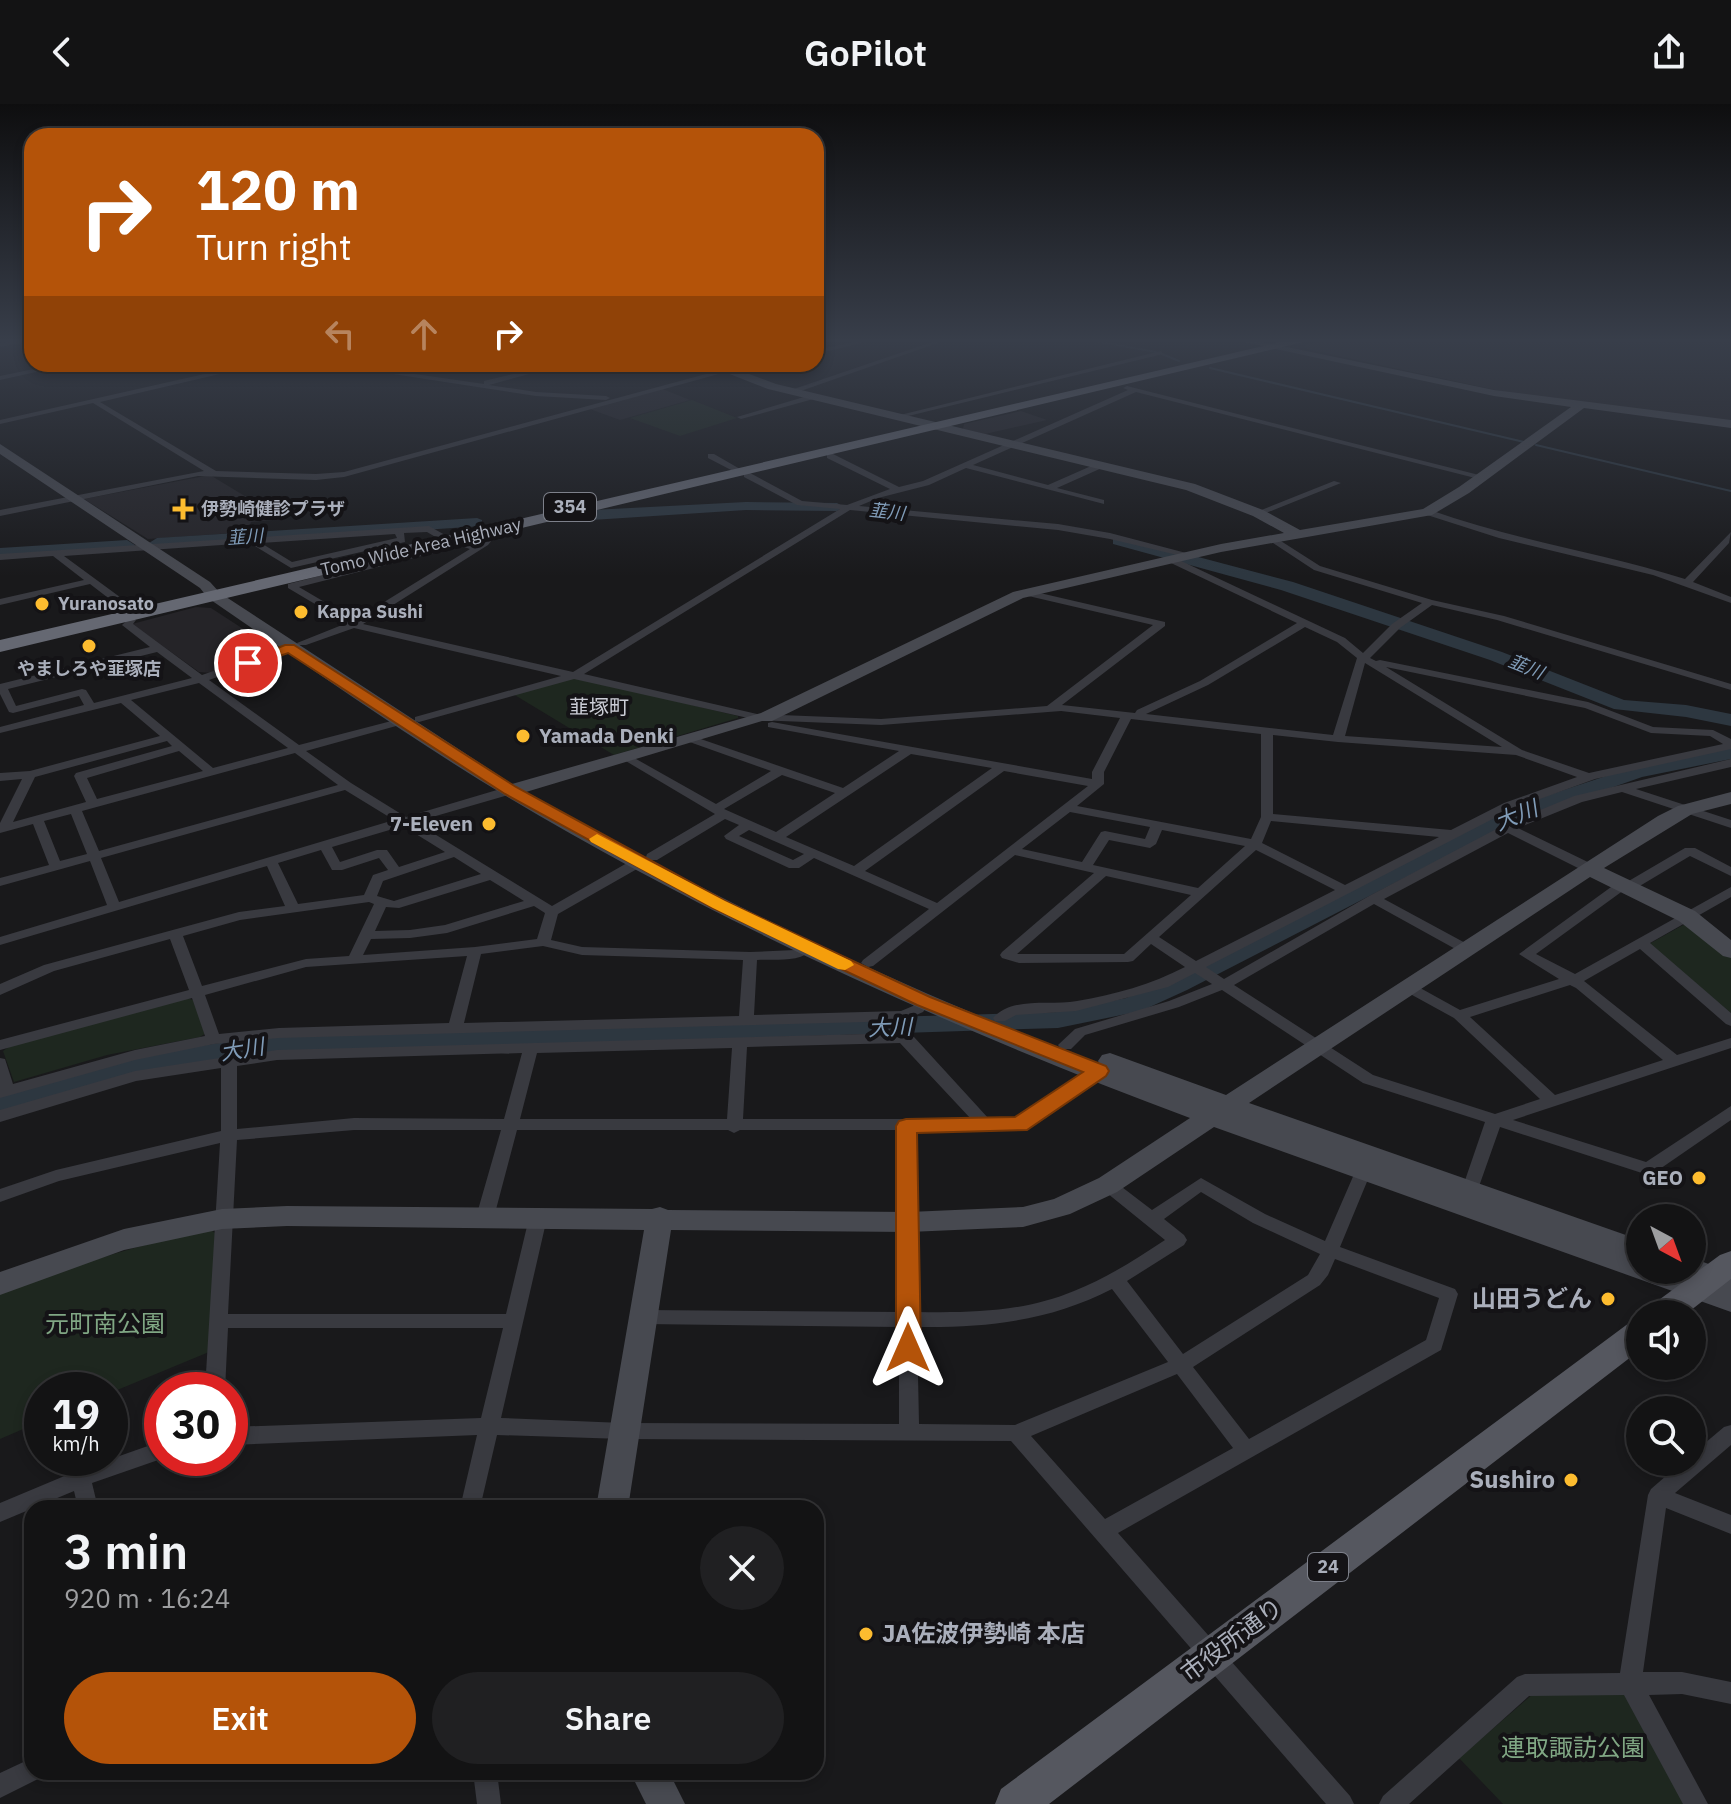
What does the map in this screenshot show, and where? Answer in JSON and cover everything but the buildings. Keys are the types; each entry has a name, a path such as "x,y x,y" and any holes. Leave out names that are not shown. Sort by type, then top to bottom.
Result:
{"highway":[{"name":"Tomo Wide Area Highway","path":"0,646 442,537 741,472 958,418"},
{"name":"Tomo Wide Area Highway","path":"0,639 480,540 959,418"}],"main road":[{"path":"1685,1300 1716,1280"},
{"name":"市役所通り","path":"1016,1804 1626,1343"}],"street":[{"path":"123,418 212,472"},
{"path":"0,513 212,472 304,477 338,475 545,418"},
{"path":"910,418 1190,487 1258,513 1299,535"},
{"path":"2,829 575,675 850,507 926,483 1072,418"},
{"path":"1248,418 1483,477"},
{"path":"0,941 757,718 1027,593 1273,539 1427,512 1483,477 1563,418"},
{"path":"1683,418 1731,424"},
{"path":"0,448 296,646 519,788 808,948 959,1016 1038,1033 1363,1172 1626,1265"},
{"path":"711,456 797,502 1076,529 1181,558 1341,640 1368,660 1518,752 1731,824"},
{"path":"830,456 898,490"},
{"path":"1049,488 1101,465"},
{"path":"967,466 1101,502"},
{"path":"1258,513 1337,483"},
{"path":"1427,512 1528,543 1687,582 1731,600"},
{"path":"0,557 399,531 432,530 442,537"},
{"path":"252,541 291,565 402,540 399,531"},
{"path":"1687,582 1699,567 1714,557 1731,535"},
{"path":"1273,539 1317,568 1430,602 1500,618 1731,687"},
{"path":"0,730 201,679 355,625 480,540"},
{"path":"480,540 291,585 355,625 907,751 1098,784"},
{"path":"56,554 124,605"},
{"path":"0,602 92,581"},
{"path":"1027,593 1161,624 1051,708"},
{"path":"1338,739 1368,660 1399,624 1430,602"},
{"path":"131,620 127,625 347,786 552,912"},
{"path":"1098,784 1098,772 1133,715 1204,683 1305,622"},
{"path":"91,707 82,692 13,710 1,688 159,648"},
{"path":"1368,660 1588,705 1651,730 1708,732 1731,745"},
{"path":"123,699 212,773"},
{"path":"757,718 881,722 1051,708 1338,739 1518,752"},
{"path":"1103,872 1007,955 1019,959 1128,958 1255,844 1267,817 1267,731"},
{"path":"0,777 30,775 169,737"},
{"path":"688,738 845,793"},
{"path":"998,1022 1013,1010 1065,1008 1121,997 1163,984 1200,968 1344,889 1508,806 1591,778 1731,745"},
{"path":"93,804 80,776 181,747"},
{"path":"777,837 907,751"},
{"path":"625,757 720,811 938,908"},
{"path":"1066,1045 1080,1032 1174,1004 1222,982 1508,828 1578,799 1619,787 1731,763"},
{"path":"856,871 1000,768"},
{"path":"543,942 552,912 646,860 780,771"},
{"path":"2,829 30,775"},
{"path":"868,963 1098,784"},
{"path":"0,882 347,786"},
{"path":"0,1284 100,1247 156,1231 223,1219 287,1216 660,1217 909,1222 1023,1217 1061,1207 1108,1185 1589,868 1685,810 1731,798"},
{"path":"1069,808 1255,844 1344,889"},
{"path":"76,810 114,906"},
{"path":"1267,817 1451,834"},
{"path":"37,819 56,867"},
{"path":"749,824 730,836 794,865 814,853"},
{"path":"1085,868 1105,835 1150,844 1157,825"},
{"path":"1508,828 1687,916 1731,951"},
{"path":"325,846 337,867 382,853 396,872"},
{"path":"1013,851 1201,893"},
{"path":"1675,1061 1572,980 1526,954 1626,886 1690,851 1731,872"},
{"path":"353,961 366,935 378,878 453,853"},
{"path":"646,860 1099,1071 1626,1246"},
{"path":"271,861 293,908"},
{"path":"0,990 49,968 239,916 375,901 394,905 489,876"},
{"path":"1459,1015 1572,980 1731,891"},
{"path":"1374,899 1464,948"},
{"path":"366,935 447,929 534,902"},
{"path":"175,934 214,1039"},
{"path":"1151,938 1368,1079 1648,1169 1731,1112"},
{"path":"0,1045 289,966 475,951 543,942 582,951 750,956 798,954 808,948"},
{"path":"1640,942 1731,1021"},
{"path":"456,1027 475,951"},
{"path":"746,1020 750,956"},
{"path":"1408,987 1459,1015 1552,1101"},
{"path":"0,1063 3,1092 109,1061 214,1039 279,1033 456,1027 903,1016 918,1009 924,1001"},
{"path":"0,1116 98,1085 177,1068 277,1055 909,1041 986,1126"},
{"path":"734,1127 740,1043"},
{"path":"1494,1120 1731,1043"},
{"path":"485,1217 531,1048"},
{"path":"216,1372 229,1135 229,1067 233,1059"},
{"path":"0,1196 56,1176 229,1135 354,1124 734,1127 1019,1125 1099,1071"},
{"path":"1469,1192 1494,1120"},
{"path":"906,1126 909,1433"},
{"path":"248,1435 489,1426 623,1431 1016,1433 1182,1364 1314,1280 1322,1270 1363,1172"},
{"path":"1101,1532 1434,1345 1449,1294 1331,1250 1229,1205 1201,1184 1153,1218"},
{"path":"644,1317 908,1320 1012,1317 1073,1301 1117,1282 1178,1240 1108,1185"},
{"path":"613,1500 660,1217"},
{"path":"472,1500 538,1218"},
{"path":"1117,1282 1247,1451"},
{"path":"219,1321 515,1321"},
{"path":"1016,1433 1342,1804"},
{"path":"1696,1804 1630,1683 1658,1495 1731,1433"},
{"path":"30,1500 144,1456"},
{"path":"81,1478 86,1500"},
{"path":"1658,1495 1731,1525"},
{"path":"0,1513 24,1503"},
{"path":"1391,1804 1525,1685 1691,1684 1731,1693"},
{"path":"0,1786 24,1774"},
{"path":"486,1780 489,1804"},
{"path":"653,1780 666,1804"}],"shaded area":[{"path":"989,418 1047,420 985,434 963,429 964,424"},
{"name":"伊勢崎健診プラザ","path":"210,475 283,519 251,522 248,532 148,539 84,499"},
{"path":"196,607 211,608 274,649 211,673 199,672 132,624"}],"green space":[{"path":"631,418 736,418 680,436"},
{"path":"575,677 738,718 614,755 513,694"},
{"path":"1685,924 1731,957 1731,1013 1649,944"},
{"path":"187,998 193,1000 206,1033 200,1037 107,1055 14,1082 3,1051 10,1046"},
{"name":"元町南公園","path":"211,1230 215,1233 209,1352 161,1372 144,1372 144,1379 128,1386 128,1372 24,1372 24,1429 0,1439 0,1293 157,1242"},
{"name":"連取諏訪公園","path":"1534,1693 1626,1693 1688,1804 1503,1804 1459,1758"}],"waterway":[{"path":"1424,418 1524,442"},
{"path":"1536,445 1731,491"},
{"name":"韮川","path":"592,515 746,506 837,507"},
{"name":"韮川","path":"157,543 477,523"},
{"name":"韮川","path":"1119,541 1179,557"},
{"name":"韮川","path":"0,553 127,545"},
{"name":"韮川","path":"1185,559 1287,586 1496,656 1621,705 1686,711 1731,720"},
{"name":"大川","path":"0,1103 68,1082 137,1066 278,1044 1058,1020 1132,1005 1178,985 1503,818 1637,772 1731,753"}],"slow traffic":[{"path":"597,839 719,904 845,965"}],"place":[{"name":"伊勢崎健診プラザ","path":"183,509"},
{"name":"Yuranosato","path":"42,604"},
{"name":"Kappa Sushi","path":"301,612"},
{"name":"やましろや韮塚店","path":"89,646"},
{"name":"Yamada Denki","path":"523,736"},
{"name":"7-Eleven","path":"489,824"},
{"name":"GEO","path":"1699,1178"},
{"name":"山田うどん","path":"1608,1299"},
{"name":"Sushiro","path":"1571,1480"},
{"name":"JA佐波伊勢崎 本店","path":"866,1634"}],"district":[{"name":"韮塚町","path":"599,707"}],"route":[{"path":"248,663 289,648 511,790 719,904 924,1001 1099,1071 1019,1125 906,1126 908,1348"}]}
